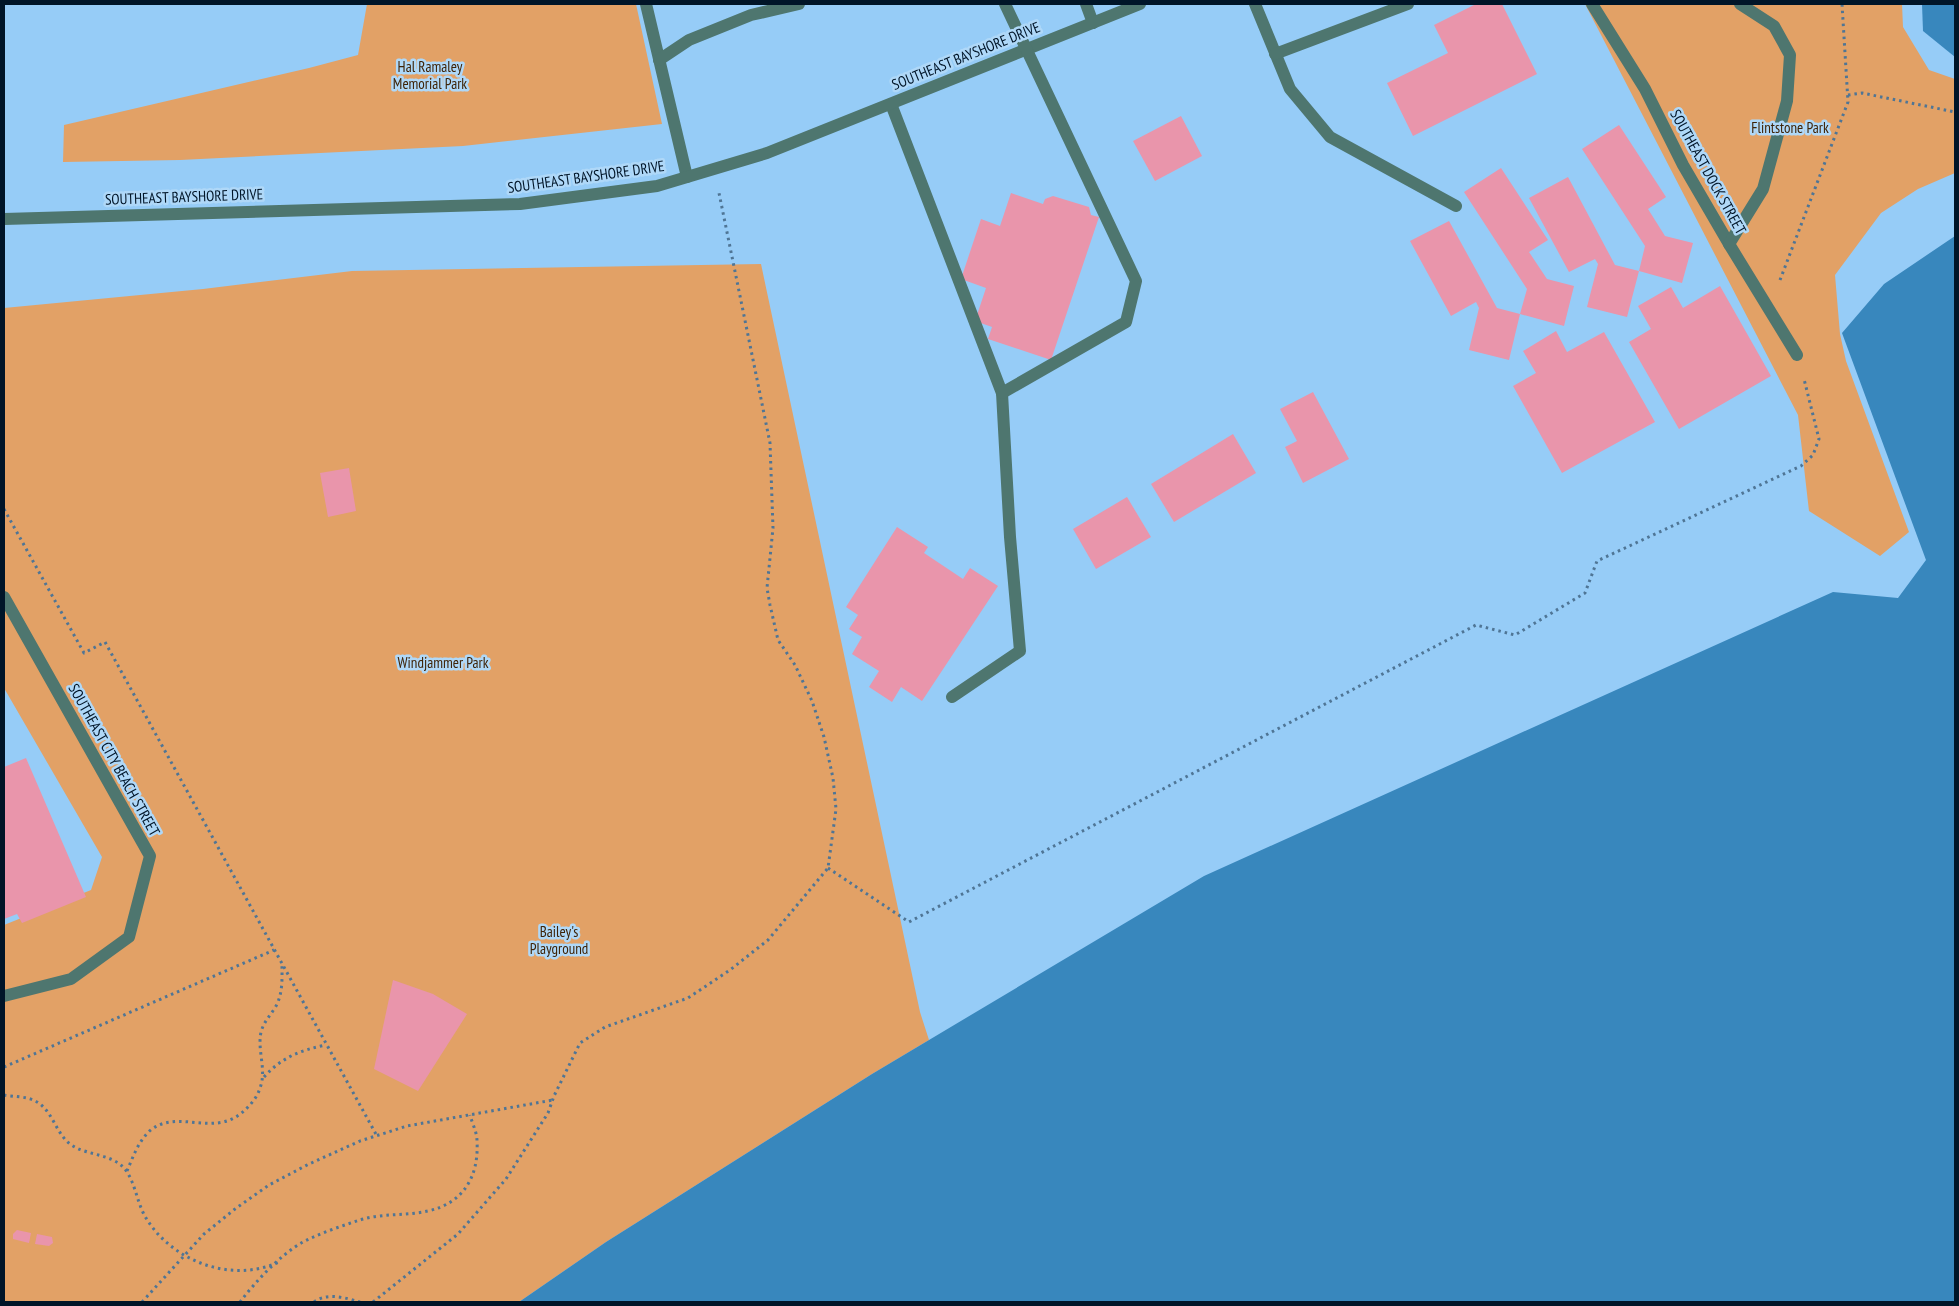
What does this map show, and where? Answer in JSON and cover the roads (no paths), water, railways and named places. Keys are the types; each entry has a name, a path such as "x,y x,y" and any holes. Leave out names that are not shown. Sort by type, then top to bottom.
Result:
{"street":[{"path":"646,4 687,177"},
{"path":"659,60 689,40 751,15 799,4"},
{"path":"1002,393 1126,322 1136,281 1005,4"},
{"path":"1086,4 1093,23"},
{"name":"SOUTHEAST BAYSHORE DRIVE","path":"4,219 520,204 657,186 767,153 1140,4"},
{"path":"1255,4 1290,89 1330,137 1456,206"},
{"path":"1275,54 1408,4"},
{"name":"SOUTHEAST DOCK STREET","path":"1592,4 1645,88 1683,165 1797,355"},
{"path":"1729,244 1762,189 1787,101 1790,55 1774,26 1740,4"},
{"path":"891,104 1002,393 1010,537 1020,651 952,697"},
{"name":"SOUTHEAST CITY BEACH STREET","path":"4,597 150,856 129,937 70,979 4,996"}],"water":[{"path":"1922,4 1955,4 1955,57 1923,31"},
{"path":"1955,236 1955,1302 519,1302 606,1242 872,1074 1204,876 1833,592 1898,598 1926,560 1842,333 1884,284"}],"park label":[{"name":"Hal Ramaley Memorial Park","path":"430,76"},
{"name":"Flintstone Park","path":"1790,128"},
{"name":"Windjammer Park","path":"443,663"},
{"name":"Bailey's Playground","path":"559,940"}]}
